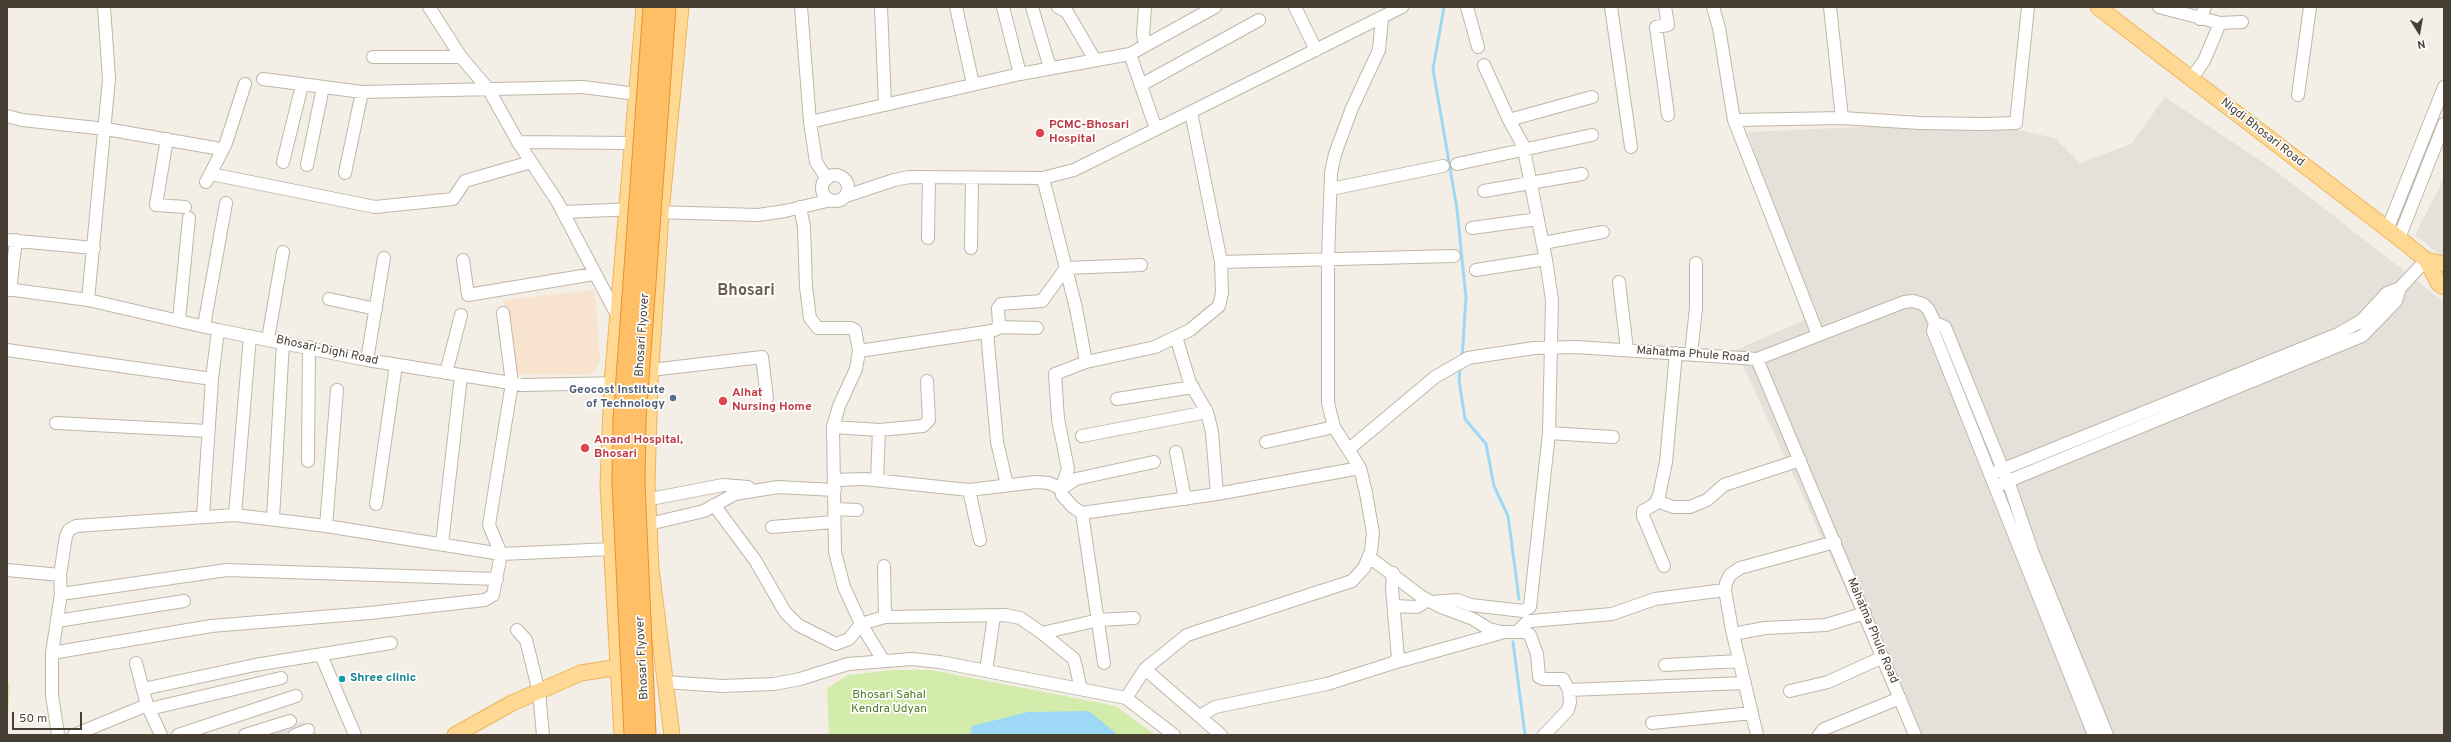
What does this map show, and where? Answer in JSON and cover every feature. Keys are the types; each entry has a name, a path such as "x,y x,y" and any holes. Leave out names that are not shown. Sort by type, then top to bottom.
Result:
{"highway":[{"name":"Bhosari Flyover","path":"632,735 621,484 622,420 652,7"},
{"name":"Bhosari Flyover","path":"647,735 636,483 637,420 667,7"}],"main road":[{"path":"622,735 609,507 612,383 644,7"},
{"path":"669,733 665,682 651,569 648,499 650,377 661,213 681,7"},
{"name":"Nigdi Bhosari Road","path":"2098,7 2426,260 2440,284 2444,287"},
{"name":"Nigdi Bhosari Road","path":"2426,260 2444,264"},
{"path":"456,735 512,703 581,673 619,667"}],"street":[{"path":"88,300 106,129 109,79 104,7"},
{"path":"429,7 462,57 489,90 518,142 563,212 594,274 617,315"},
{"path":"801,7 810,122 816,162 827,179"},
{"path":"881,7 885,105"},
{"path":"956,7 973,84"},
{"path":"1003,7 1020,74"},
{"path":"1032,7 1050,68"},
{"path":"1058,7 1067,12 1095,60"},
{"path":"1145,7 1143,34 1145,46"},
{"path":"810,122 1020,74 1130,54 1215,7"},
{"path":"1296,7 1316,50"},
{"path":"563,212 626,208 661,213 758,215 831,200 839,200 846,196 894,180 929,176 972,178 1043,178 1074,170 1402,7"},
{"path":"1467,7 1478,47"},
{"path":"1611,7 1631,147"},
{"path":"1665,7 1668,25 1656,27 1668,115"},
{"path":"1713,7 1719,28 1734,120 1818,335"},
{"path":"1830,7 1842,118"},
{"path":"1734,120 1842,118 1920,123 2016,122 2028,7"},
{"path":"2159,7 2200,19 2220,23 2242,22"},
{"path":"2200,19 2205,7"},
{"path":"2298,95 2310,7"},
{"path":"1126,698 1145,669 1187,635 1352,581 1364,568 1369,557 1373,534 1360,468 1334,427 1328,403 1328,259 1331,173 1339,141 1379,50 1382,18"},
{"path":"1141,85 1259,20"},
{"path":"2191,78 2204,61 2220,23"},
{"path":"1130,54 1156,130"},
{"path":"373,57 462,57"},
{"path":"1394,606 1418,607 1430,601 1457,600 1471,605 1523,611 1530,607 1549,433 1552,300 1546,259 1524,150 1508,120 1484,65"},
{"path":"263,79 362,92 584,87 636,94"},
{"path":"245,84 226,144 209,178 375,207 453,199 465,181 531,162"},
{"path":"284,162 302,85"},
{"path":"307,165 323,87"},
{"path":"2393,234 2413,166 2444,87"},
{"path":"345,173 362,92"},
{"path":"1508,120 1592,97"},
{"path":"1191,112 1221,262 1222,293 1219,306 1190,330 1155,347 1086,362 1055,374 1058,419 1068,469 1061,489 1062,495 1073,507 1082,513 1217,494 1360,468"},
{"path":"7,116 22,120 106,129 167,139 222,151"},
{"path":"2393,234 2426,171 2443,126 2430,123"},
{"path":"1457,164 1592,135"},
{"path":"167,139 156,205 187,213 179,320"},
{"path":"518,142 632,143"},
{"path":"1331,189 1443,166"},
{"path":"2413,166 2426,171"},
{"path":"1484,191 1582,174"},
{"path":"831,200 822,191 827,179 837,175 844,178 848,185 846,196"},
{"path":"928,238 929,176"},
{"path":"971,248 972,178"},
{"path":"1043,178 1066,268 1086,362"},
{"path":"204,326 226,203"},
{"path":"800,207 804,227 806,287 810,318 818,328 851,328 855,330 860,351 856,369 839,406 834,427 832,447 835,485 834,522 838,569 861,624 883,660"},
{"path":"1472,228 1538,219"},
{"path":"1543,243 1603,232"},
{"path":"9,289 12,240 94,248"},
{"path":"268,339 283,252"},
{"path":"1221,262 1454,256"},
{"path":"367,360 384,258"},
{"path":"1476,270 1546,259"},
{"path":"463,260 468,295 594,274"},
{"path":"1996,486 2353,340 2369,330 2396,301 2400,288 2426,260"},
{"path":"1691,354 1696,308 1696,263"},
{"path":"1066,268 1141,265"},
{"path":"1007,485 997,442 992,330 998,308 1001,304 1042,301 1066,268"},
{"path":"1619,282 1627,350"},
{"path":"1992,474 2338,334 2361,321 2387,293 2400,288"},
{"name":"Bhosari-Dighi Road","path":"9,289 88,300 218,330 309,347 367,360 523,386 612,383 762,356 768,398"},
{"path":"329,299 376,309"},
{"path":"1757,359 1913,300 1923,304 1928,309 1935,323 1933,331 1992,474 2021,556 2089,708 2106,735"},
{"path":"52,653 211,626 370,613 484,600 493,595 501,554 489,525 512,383 503,313"},
{"path":"446,373 461,315"},
{"path":"1935,323 1945,326 2008,481 2089,708 2094,735"},
{"path":"860,351 992,330 1037,328"},
{"path":"203,516 212,379 218,330"},
{"path":"234,514 250,336"},
{"path":"1176,337 1193,387 1206,412 1212,432 1217,494"},
{"path":"273,519 283,342"},
{"path":"308,461 309,347"},
{"name":"Mahatma Phule Road","path":"1349,449 1435,377 1468,358 1552,348 1627,350 1757,359 1884,657 1915,735"},
{"path":"7,350 212,379"},
{"path":"1664,566 1643,516 1644,508 1657,501 1666,462 1676,353"},
{"path":"376,504 396,365"},
{"path":"442,544 461,376"},
{"path":"834,427 879,430 928,424 930,414 927,381"},
{"path":"1118,399 1193,387"},
{"path":"326,526 337,390"},
{"path":"1082,436 1206,412"},
{"path":"56,423 208,431"},
{"path":"1266,442 1334,427"},
{"path":"876,480 879,430"},
{"path":"1549,433 1613,437"},
{"path":"1176,452 1185,499"},
{"path":"1657,501 1673,507 1690,508 1707,500 1724,485 1800,460"},
{"path":"1061,489 1076,479 1154,462"},
{"path":"649,524 704,511 734,494 778,487 835,485 876,480 969,490 1036,482 1049,483 1061,489"},
{"path":"609,507 723,485 747,487 755,491"},
{"path":"969,490 980,540"},
{"path":"714,505 755,560 785,612 798,624 836,644 843,665"},
{"path":"835,509 857,510"},
{"path":"1082,513 1099,620 1104,663"},
{"path":"58,735 52,695 52,653 61,594 60,575 66,536 69,530 76,526 234,514 326,526 501,554 612,549"},
{"path":"772,527 834,522"},
{"path":"1757,735 1733,634 1725,590 1730,575 1740,568 1835,542"},
{"path":"1369,557 1430,601 1473,619 1489,629 1502,632 1525,632 1532,638 1539,677 1543,679 1563,679 1569,690 1570,702 1568,710 1544,735"},
{"path":"884,566 885,617"},
{"path":"7,570 60,575"},
{"path":"61,594 227,570 497,579"},
{"path":"1393,573 1392,589 1398,658 1393,663"},
{"path":"1517,632 1527,622 1612,614 1655,600 1725,590"},
{"path":"57,621 184,601"},
{"path":"1733,634 1765,628 1826,625 1865,613"},
{"path":"836,644 849,639 861,624 885,617 994,616 1020,618 1042,633 1074,659 1081,689"},
{"path":"986,671 994,616"},
{"path":"1042,633 1099,620 1134,618"},
{"path":"517,630 526,640 539,692 543,735"},
{"path":"1200,716 1215,707 1327,684 1393,663 1502,632"},
{"path":"143,689 255,665 391,643"},
{"path":"321,655 355,735"},
{"path":"1790,691 1828,682 1884,657"},
{"path":"665,682 722,686 774,684 800,679 843,665 883,660 912,659 940,662 1126,698 1174,735"},
{"path":"1665,665 1739,661"},
{"path":"136,663 148,707 161,735"},
{"path":"1145,669 1221,735"},
{"path":"74,735 148,707 281,678"},
{"path":"1569,690 1745,683"},
{"path":"178,735 296,696"},
{"path":"1819,735 1824,729 1900,698"},
{"path":"1652,723 1752,713"},
{"path":"245,735 290,721"},
{"path":"295,735 308,730"}],"shaded area":[{"path":"2165,97 2276,171 2444,302 2444,735 1908,735 1875,654 1736,350 1804,320 1748,132 2012,120 2009,128 2055,138 2080,163 2131,144"},
{"path":"2444,178 2444,258 2415,235"},
{"path":"595,290 600,361 595,371 590,375 509,374 504,300"},
{"path":"305,721 309,735 261,735"}],"green space":[{"name":"Bhosari Sahal Kendra Udyan","path":"893,670 931,670 1116,706 1155,735 829,735 827,688 848,675"},
{"path":"7,682 10,684 7,735"}],"water":[{"path":"1089,711 1118,735 970,735 972,726 1028,712"}],"waterway":[{"path":"1444,7 1433,69 1457,209 1466,298 1462,358"},
{"path":"1460,367 1459,380 1465,419 1486,444 1494,486 1508,516 1519,599"},
{"path":"1513,642 1525,735"}],"place":[{"name":"PCMC-Bhosari Hospital","path":"1040,133"},
{"name":"Geocost Institute of Technology","path":"673,398"},
{"name":"Alhat Nursing Home","path":"723,401"},
{"name":"Anand Hospital, Bhosari","path":"585,448"},
{"name":"Shree clinic","path":"342,679"}],"district":[{"name":"Bhosari","path":"746,292"}]}
